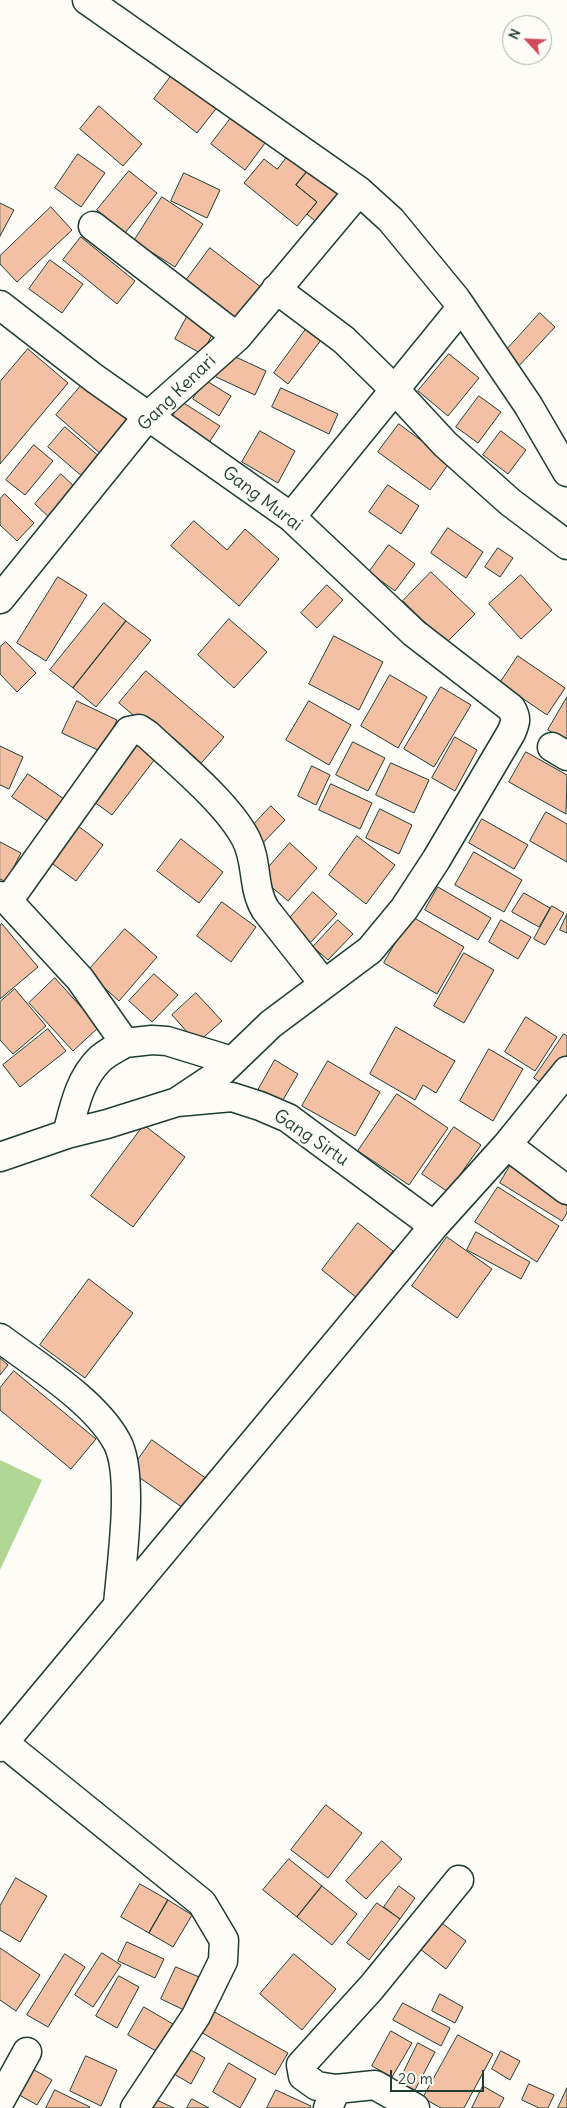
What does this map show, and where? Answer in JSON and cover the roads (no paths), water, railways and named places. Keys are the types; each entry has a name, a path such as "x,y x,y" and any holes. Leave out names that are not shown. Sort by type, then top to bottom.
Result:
{"street":[{"path":"87,0 359,192 391,220 462,308 528,405 567,472"},
{"name":"Gang Kenari","path":"0,599 148,416 237,337 359,192"},
{"path":"92,226 237,337"},
{"path":"276,289 344,340 395,390 445,444 510,502 567,545"},
{"name":"Gang Murai","path":"0,305 94,378 291,517 414,633 511,708 516,722 511,733 436,860 404,909 370,950 324,984"},
{"path":"291,517 462,308"},
{"path":"125,1043 80,979 4,898 129,731 139,729 148,735 220,805 246,838 252,854 259,898 265,910 324,984 271,1024 219,1074 177,1102"},
{"path":"67,1134 77,1096 85,1077 100,1059 125,1043 152,1040 167,1041 232,1061"},
{"path":"135,2108 196,2016 223,1961 224,1940 202,1903 2,1745 434,1226 507,1145 567,1071"},
{"name":"Gang Sirtu","path":"0,1157 67,1134 107,1124 177,1102 232,1098 260,1106 288,1118 434,1226"},
{"path":"507,1145 567,1190"},
{"path":"0,1338 81,1400 98,1416 118,1443 125,1467 126,1494 118,1606"},
{"path":"415,2108 375,2085 332,2098 303,2076 301,2065 371,1988 458,1880"},
{"path":"0,2101 27,2052"}]}
